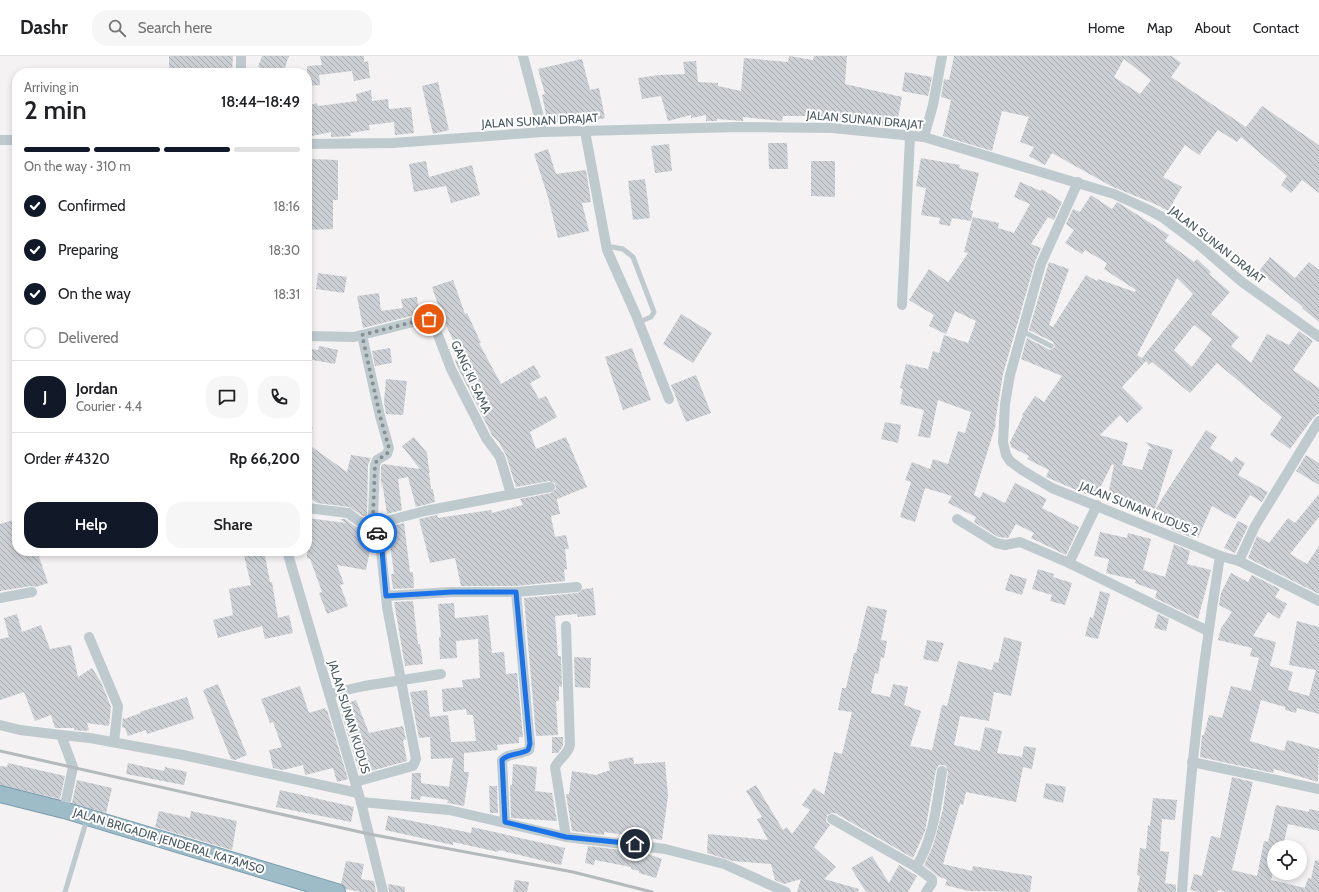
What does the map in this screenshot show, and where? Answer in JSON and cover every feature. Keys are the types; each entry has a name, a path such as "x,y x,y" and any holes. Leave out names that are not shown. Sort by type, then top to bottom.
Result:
{"highway":[{"name":"JALAN BRIGADIR JENDERAL KATAMSO","path":"0,794 64,810 337,892"}],"street":[{"path":"241,56 241,68"},
{"path":"523,56 543,132"},
{"path":"924,137 933,105 942,56"},
{"name":"JALAN SUNAN DRAJAT","path":"312,144 393,143 543,132 754,127 832,128 910,137 924,137 1114,194 1162,217 1198,244 1242,282 1319,337"},
{"path":"585,131 607,246 669,399"},
{"path":"902,304 910,137"},
{"path":"0,140 12,140"},
{"name":"JALAN SUNAN KUDUS 2","path":"1078,182 1041,264 1010,375 1004,404 1003,442 1006,455 1010,461 1022,470 1052,488 1220,556 1239,561 1319,601"},
{"name":"GANG KI SAMA","path":"312,336 343,338 362,335 425,319 433,322 451,369 486,438 500,458 511,494"},
{"path":"355,782 413,766 416,759 400,681 386,596 382,550 375,524 372,504 375,465 377,460 387,454 389,448 380,416 362,335"},
{"path":"1239,561 1255,526 1319,421"},
{"path":"312,509 348,513 360,522 375,524 426,511 550,487"},
{"path":"1069,563 1097,505"},
{"path":"957,519 996,543 1005,545 1020,542 1069,563 1208,631"},
{"name":"JALAN SUNAN KUDUS","path":"288,556 355,782 383,892"},
{"path":"1182,892 1192,762 1208,631 1220,556"},
{"path":"386,596 452,592 516,592 577,587"},
{"path":"0,598 32,592"},
{"path":"505,822 502,760 505,757 523,753 528,750 530,744 516,592"},
{"path":"566,626 570,745 568,753 557,761 555,767 566,837"},
{"path":"89,637 118,706 114,742"},
{"path":"329,694 441,674"},
{"path":"0,726 114,742 183,754 359,797 449,810 566,837 635,844 688,853 724,864 786,892"},
{"path":"61,735 73,767 64,810"},
{"path":"1192,762 1319,789"},
{"path":"916,867 926,848 932,828 942,771"},
{"path":"832,819 916,867 932,880 932,883 926,892"}],"lane":[{"path":"607,246 623,249 633,257 654,312 651,318 639,322"},
{"path":"1022,331 1051,346"},
{"path":"65,892 87,818"}],"building":[{"path":"169,56 233,56 232,68 169,68"},
{"path":"262,56 289,56 285,68 258,67"},
{"path":"320,56 364,56 364,62 368,61 370,78 354,81 352,71 319,75 320,85 312,86 312,68 307,68 307,66 322,65"},
{"path":"789,56 813,60 814,56 847,56 845,84 902,97 896,128 808,116 783,116 782,121 743,117 743,121 717,119 717,121 706,121 706,115 691,118 691,115 668,121 661,96 642,99 638,78 659,75 685,74 683,62 696,61 698,82 718,83 718,86 741,91 744,58 788,62"},
{"path":"954,56 1172,56 1181,63 1171,77 1246,127 1262,106 1319,145 1319,193 1302,180 1291,193 1281,185 1287,176 1241,137 1237,142 1218,130 1199,155 1185,145 1163,177 1182,187 1168,211 1111,186 1052,153 1045,165 1029,156 1034,147 1020,142 1029,117 1002,111 992,151 943,136 951,100 941,97 944,79 949,80","holes":["1124,59 1151,80 1140,94 1114,77"]},
{"path":"582,59 590,90 599,88 605,118 578,124 576,118 548,124 542,95 545,94 538,69"},
{"path":"905,72 932,77 928,96 902,91"},
{"path":"438,82 449,130 433,134 422,86"},
{"path":"371,90 372,101 388,99 389,109 411,107 414,133 395,135 394,122 369,125 370,130 350,133 351,136 331,137 331,132 312,136 312,104 317,103 318,106 357,101 356,94"},
{"path":"768,143 787,143 788,169 769,169"},
{"path":"669,144 672,171 655,173 651,146"},
{"path":"548,149 556,174 586,170 591,202 582,203 589,231 558,238 548,197 534,154"},
{"path":"921,158 960,165 959,168 979,173 970,210 973,211 971,221 952,218 950,226 939,224 940,218 921,215 926,188 916,186"},
{"path":"312,159 338,160 338,200 333,200 333,229 312,230"},
{"path":"426,161 429,177 472,165 480,195 451,203 446,186 414,192 409,164"},
{"path":"811,161 835,161 835,197 811,196"},
{"path":"645,179 650,218 633,220 628,181"},
{"path":"1020,182 1041,191 1042,189 1062,202 1054,220 1048,217 1031,244 1041,248 1035,262 1003,374 996,424 974,495 980,498 983,492 1005,503 1015,483 1047,499 1042,508 1079,527 1066,555 1031,538 1034,533 1016,524 1008,538 998,537 974,522 976,517 948,503 952,496 925,488 915,522 900,517 911,482 905,480 912,462 930,469 933,459 948,464 958,431 965,433 971,412 938,400 930,438 918,436 924,410 900,404 903,389 900,388 906,364 928,369 933,351 939,353 944,335 968,343 976,321 955,311 946,334 929,326 934,315 909,300 929,269 948,282 952,277 968,253 964,252 973,217 999,223 998,228 1014,233 1030,204 1014,197"},
{"path":"1091,195 1112,209 1117,202 1169,235 1165,241 1194,262 1197,259 1211,272 1209,274 1230,292 1211,314 1239,337 1231,346 1251,363 1267,334 1289,345 1299,331 1313,341 1293,370 1319,388 1319,413 1313,418 1290,449 1270,435 1282,417 1217,363 1190,393 1152,362 1149,365 1146,361 1122,387 1143,408 1127,423 1120,415 1100,435 1128,443 1122,465 1142,470 1149,449 1153,450 1145,442 1173,450 1155,509 1108,496 1114,465 1112,464 1097,494 1090,491 1088,495 1046,477 1049,470 1027,459 1029,456 1011,447 1010,442 1023,416 1022,415 1035,396 1044,402 1062,376 1021,359 1027,338 1050,350 1055,347 1053,342 1029,330 1049,262 1069,269 1049,325 1053,327 1086,275 1097,281 1098,279 1135,292 1136,290 1104,269 1107,263 1085,250 1082,254 1065,243 1074,230 1066,224 1073,209 1080,212","holes":["1177,278 1193,294 1142,358 1145,360 1137,355","1194,325 1212,339 1192,367 1174,350"]},
{"path":"1270,257 1295,278 1309,262 1319,270 1319,322 1259,271"},
{"path":"318,273 347,277 344,293 316,289"},
{"path":"453,280 465,314 467,313 481,343 479,343 501,384 534,365 541,377 530,383 539,399 546,396 557,417 530,432 536,449 566,437 587,487 557,499 560,514 551,516 555,537 566,535 569,549 565,549 567,569 564,570 565,581 516,586 461,586 455,558 430,563 419,519 437,515 438,518 491,510 492,513 523,505 520,499 551,493 556,489 555,483 549,481 516,487 506,455 498,441 492,435 457,366 455,360 461,357 443,319 432,287"},
{"path":"379,293 381,311 403,308 401,299 417,297 419,314 363,328 357,296"},
{"path":"681,314 712,333 693,363 663,344"},
{"path":"319,346 338,350 335,364 312,360 312,349 318,350"},
{"path":"390,348 392,363 375,366 372,351"},
{"path":"632,348 651,400 623,410 605,357"},
{"path":"696,375 711,413 686,422 671,385"},
{"path":"386,379 407,381 403,415 386,414 384,402"},
{"path":"885,422 901,425 898,443 881,439"},
{"path":"1206,430 1217,437 1210,448 1232,462 1235,457 1245,463 1238,475 1268,492 1262,502 1250,495 1235,519 1212,506 1198,538 1194,536 1193,538 1171,529 1174,522 1153,513"},
{"path":"414,437 427,453 431,489 433,489 435,502 416,507 408,477 398,479 402,510 387,514 382,481 381,490 381,466 383,464 420,469 402,446"},
{"path":"312,447 347,472 351,455 371,458 368,465 367,516 363,516 349,507 317,503 312,500"},
{"path":"1306,455 1319,463 1319,485 1296,471"},
{"path":"1319,494 1319,517 1290,554 1307,564 1319,546 1319,594 1248,558 1257,536 1269,543 1288,518 1295,523"},
{"path":"312,519 346,523 340,519 345,519 356,527 366,529 365,535 371,536 372,540 366,570 337,565 344,584 340,585 348,606 327,614 319,593 322,592 310,559 307,558 307,556 312,556"},
{"path":"12,520 12,556 39,556 48,583 36,587 31,586 0,591 0,524"},
{"path":"1238,521 1248,526 1235,553 1224,548"},
{"path":"404,523 410,572 413,572 414,588 393,589 391,574 394,574 388,527"},
{"path":"1100,532 1127,538 1128,533 1151,539 1143,570 1165,577 1174,544 1190,551 1187,564 1211,570 1198,619 1155,598 1157,591 1135,583 1136,580 1106,573 1109,559 1094,556"},
{"path":"244,556 265,556 270,582 272,582 278,618 289,615 293,633 265,639 262,626 218,638 213,620 233,615 229,589 251,585"},
{"path":"1038,569 1054,574 1053,577 1072,583 1065,605 1050,601 1052,595 1032,589"},
{"path":"1231,573 1248,582 1252,575 1280,589 1275,597 1287,604 1279,619 1268,612 1253,636 1276,642 1270,666 1293,672 1288,690 1309,696 1316,670 1289,665 1297,621 1319,627 1319,714 1297,708 1296,713 1285,710 1285,707 1261,700 1250,741 1284,751 1287,740 1319,749 1318,782 1274,769 1273,773 1200,757 1202,735 1204,735 1209,715 1222,718 1231,686 1251,691 1259,658 1250,656 1252,648 1218,640 1221,628 1232,612 1219,605 1221,593"},
{"path":"1010,574 1027,579 1022,595 1005,590"},
{"path":"593,588 596,615 578,617 577,614 555,616 558,656 561,656 562,687 559,686 559,701 556,701 558,735 536,736 524,598 578,593 583,589"},
{"path":"1100,591 1110,594 1098,639 1085,636 1090,617 1093,618"},
{"path":"413,601 418,644 420,644 423,664 405,666 394,602"},
{"path":"454,603 455,618 488,615 492,653 504,652 506,674 517,673 523,737 519,737 519,743 497,745 498,750 464,753 464,772 469,772 464,806 447,803 448,800 421,796 420,800 411,799 412,773 421,773 421,783 449,787 453,758 431,759 430,737 419,738 410,692 427,690 430,717 448,715 451,742 476,741 473,715 467,715 466,709 443,712 442,689 463,687 462,680 480,678 478,639 456,641 457,658 440,659 439,637 441,637 438,604"},
{"path":"867,606 887,610 881,640 887,641 884,658 881,657 878,674 875,673 871,693 890,697 893,684 908,687 904,705 921,711 910,746 932,750 942,705 947,706 958,661 992,670 994,662 998,663 1004,637 1022,642 1011,696 994,692 989,721 960,716 954,745 980,751 985,727 1002,731 997,753 1022,757 1024,746 1036,748 1032,769 1023,767 1016,802 966,792 963,805 960,804 943,864 972,871 973,866 1032,876 1030,892 969,891 945,885 947,880 938,876 924,865 933,846 943,809 948,772 946,766 943,765 939,765 936,770 925,831 913,858 835,813 827,815 826,822 830,825 814,847 836,867 824,879 859,889 858,892 797,892 801,879 784,884 775,880 771,864 733,861 707,853 708,834 768,840 757,819 762,817 746,791 756,785 783,830 787,827 792,834 810,810 802,805 814,788 824,795 834,752 842,754 852,712 838,710 842,688 846,688"},
{"path":"17,614 22,632 41,625 50,649 71,645 78,677 92,668 101,682 111,707 109,726 87,723 89,730 85,731 74,730 74,728 55,728 51,715 35,721 24,692 0,700 0,639 9,637 4,618"},
{"path":"1158,614 1169,619 1166,631 1154,628"},
{"path":"927,640 944,643 938,662 923,659"},
{"path":"574,657 591,658 590,688 575,687"},
{"path":"218,684 247,755 235,760 231,759 203,690"},
{"path":"300,686 309,713 325,708 325,711 327,710 348,779 337,782 333,768 305,775 303,765 283,770 273,768 269,750 282,747 273,722 270,723 261,699"},
{"path":"187,697 194,719 147,734 146,730 128,736 125,728 122,727 123,717 124,719 141,713 140,712"},
{"path":"356,700 369,733 403,726 406,740 403,740 407,761 360,774 339,706"},
{"path":"552,737 563,737 563,746 558,753 552,753"},
{"path":"633,757 634,764 665,762 668,796 662,840 604,832 604,835 572,831 566,794 569,794 572,771 596,775 610,770 608,762"},
{"path":"8,763 65,776 60,799 0,785 0,766 7,767"},
{"path":"128,763 164,771 165,767 187,772 184,785 126,774"},
{"path":"513,764 537,767 535,791 552,793 557,821 511,818 510,785 512,785"},
{"path":"1232,777 1253,782 1232,870 1257,876 1264,841 1267,842 1267,880 1305,888 1308,878 1311,879 1315,860 1319,861 1319,892 1227,892 1218,890 1218,892 1199,892 1190,890 1194,874 1202,876 1211,836 1220,838"},
{"path":"77,780 112,788 106,813 72,803"},
{"path":"1046,783 1066,787 1063,803 1043,798"},
{"path":"489,786 497,786 498,813 490,813"},
{"path":"280,790 354,807 351,822 276,807"},
{"path":"1153,798 1177,800 1175,820 1162,819 1160,851 1169,852 1165,883 1176,885 1176,892 1137,892 1140,876 1137,875 1140,848 1146,849 1148,825 1150,826"},
{"path":"1276,805 1309,812 1309,809 1319,811 1319,831 1288,824 1285,840 1268,840"},
{"path":"159,811 190,818 191,811 237,821 232,850 155,827"},
{"path":"388,816 471,833 472,827 565,848 561,865 499,850 498,852 453,842 453,845 385,830"},
{"path":"588,846 645,853 662,859 656,878 639,873 639,871 631,869 631,867 595,860 594,865 585,863"},
{"path":"872,856 889,883 899,865 917,876 908,892 866,892 851,868"},
{"path":"346,861 364,864 361,879 374,881 376,892 361,892 346,889 341,884"},
{"path":"515,880 529,882 527,892 513,892"},
{"path":"388,884 405,887 405,892 389,892"}],"railway":[{"path":"0,751 369,834 573,872 652,892"}],"way so far":[{"path":"377,533 372,504 375,465 377,460 387,454 389,448 366,359 362,335 429,319"}],"route":[{"path":"377,533 382,550 386,596 452,592 516,592 530,744 528,750 523,753 505,757 502,760 505,822 566,837 635,844"}]}
